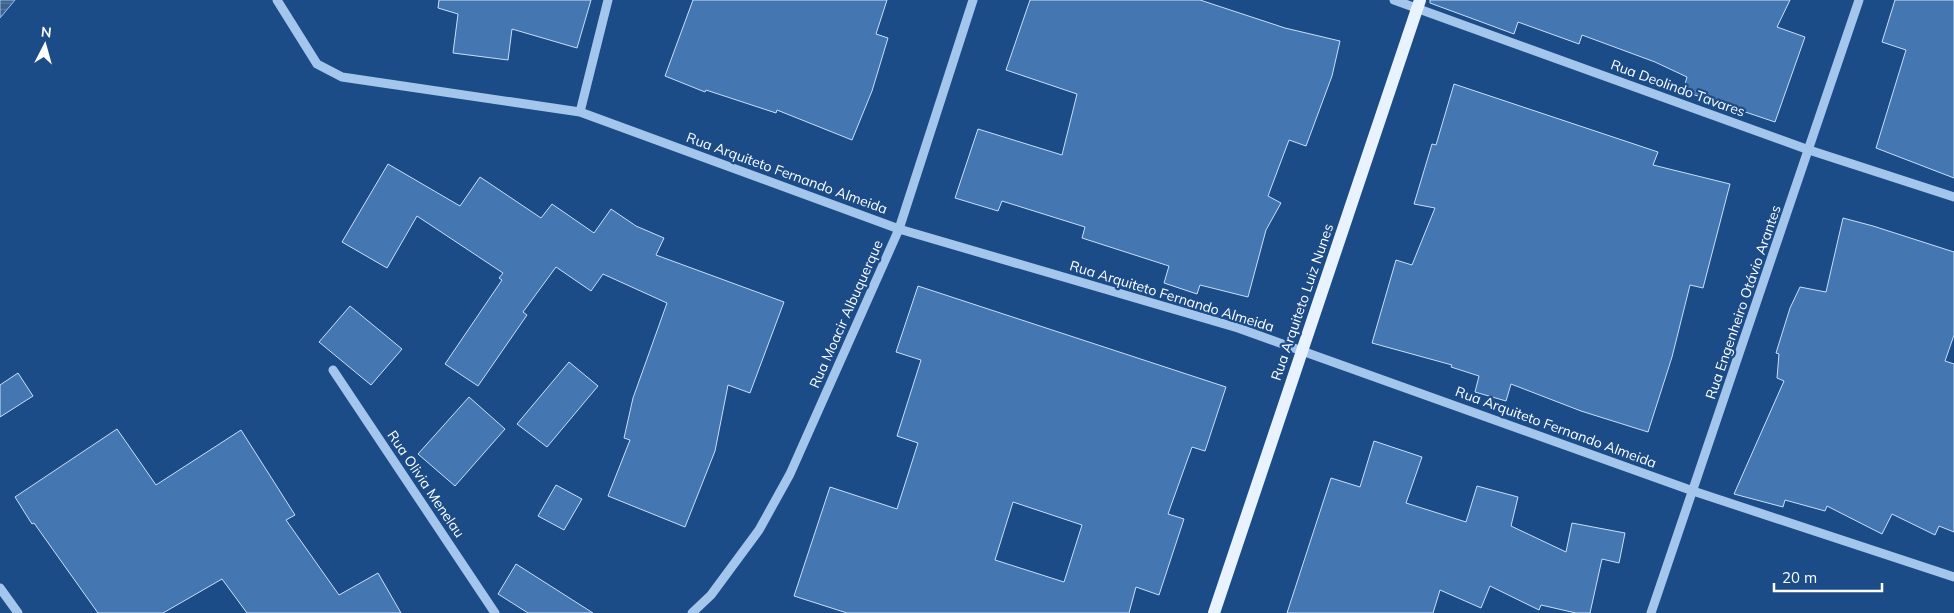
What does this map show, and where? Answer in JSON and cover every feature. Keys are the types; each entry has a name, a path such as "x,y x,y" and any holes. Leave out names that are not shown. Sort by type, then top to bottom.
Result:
{"main road":[{"name":"Rua Arquiteto Luiz Nunes","path":"1214,613 1419,4"}],"street":[{"name":"Rua Arquiteto Fernando Almeida","path":"277,0 318,64 342,77 580,112 899,229 1238,328 1693,491 1954,576"},
{"path":"580,112 608,0"},
{"name":"Rua Moacir Albuquerque","path":"692,613 711,595 759,530 790,474 899,229 973,0"},
{"name":"Rua Deolindo Tavares","path":"1394,0 1419,4 1809,150 1954,197"},
{"name":"Rua Engenheiro Otávio Arantes","path":"1651,613 1859,0"},
{"name":"Rua Olivia Menelau","path":"333,370 495,613"},
{"path":"0,588 18,613"}],"water":[{"path":"0,0 15,0 0,18"}],"building":[{"path":"439,0 591,0 577,48 512,29 508,60 453,53 458,14 438,8"},
{"path":"693,0 887,0 876,34 888,38 872,91 852,140 777,110 776,113 706,90 705,92 665,76"},
{"path":"1030,0 1200,0 1285,28 1340,41 1332,76 1306,146 1289,140 1268,196 1281,203 1266,230 1248,297 1200,285 1197,294 1164,283 1169,266 1082,238 1085,227 1002,201 998,211 955,198 978,129 1062,155 1077,94 1006,70"},
{"path":"1430,0 1790,0 1777,27 1805,37 1775,122 1683,91 1687,77 1655,62 1582,35 1579,44 1518,22 1514,34 1430,3"},
{"path":"1895,0 1954,0 1954,178 1876,148 1906,50 1882,42"},
{"path":"1454,84 1658,152 1653,165 1730,184 1703,288 1690,285 1672,357 1648,432 1581,411 1511,384 1506,401 1475,392 1479,376 1451,367 1452,365 1372,343 1396,260 1412,265 1435,208 1414,204 1432,144 1436,145"},
{"path":"388,164 460,206 480,177 541,218 552,204 594,233 611,209 636,226 664,238 656,255 784,302 750,393 728,385 715,451 685,527 608,496 630,440 624,438 633,398 667,303 603,274 591,291 556,267 523,312 527,315 478,386 445,364 502,280 499,278 503,273 417,216 387,268 342,242"},
{"path":"1843,218 1954,252 1954,335 1945,361 1954,364 1954,532 1939,526 1935,535 1892,514 1882,534 1827,506 1825,511 1785,500 1783,507 1734,494 1784,381 1777,378 1779,354 1776,353 1790,308 1800,287 1826,292"},
{"path":"918,286 1226,387 1205,451 1192,447 1168,514 1184,519 1159,595 1136,587 1129,613 847,613 794,596 830,487 897,509 918,443 897,436 921,360 896,352","holes":["1013,502 1082,525 1064,582 995,560"]},
{"path":"350,306 402,349 371,385 319,342"},
{"path":"569,362 598,386 547,447 517,424"},
{"path":"18,373 33,396 0,417 0,385"},
{"path":"469,397 505,429 455,486 418,454"},
{"path":"117,429 156,485 241,430 295,515 286,520 339,595 378,573 401,613 247,613 222,579 163,613 98,613 34,523 32,524 15,497"},
{"path":"1374,441 1422,457 1406,503 1466,522 1477,486 1518,497 1511,526 1566,552 1572,523 1625,533 1619,563 1602,559 1590,613 1576,613 1541,605 1539,610 1490,586 1481,608 1440,590 1433,613 1287,613 1331,478 1360,487"},
{"path":"556,485 582,499 564,530 538,516"},
{"path":"516,564 593,613 528,613 498,594"}]}
